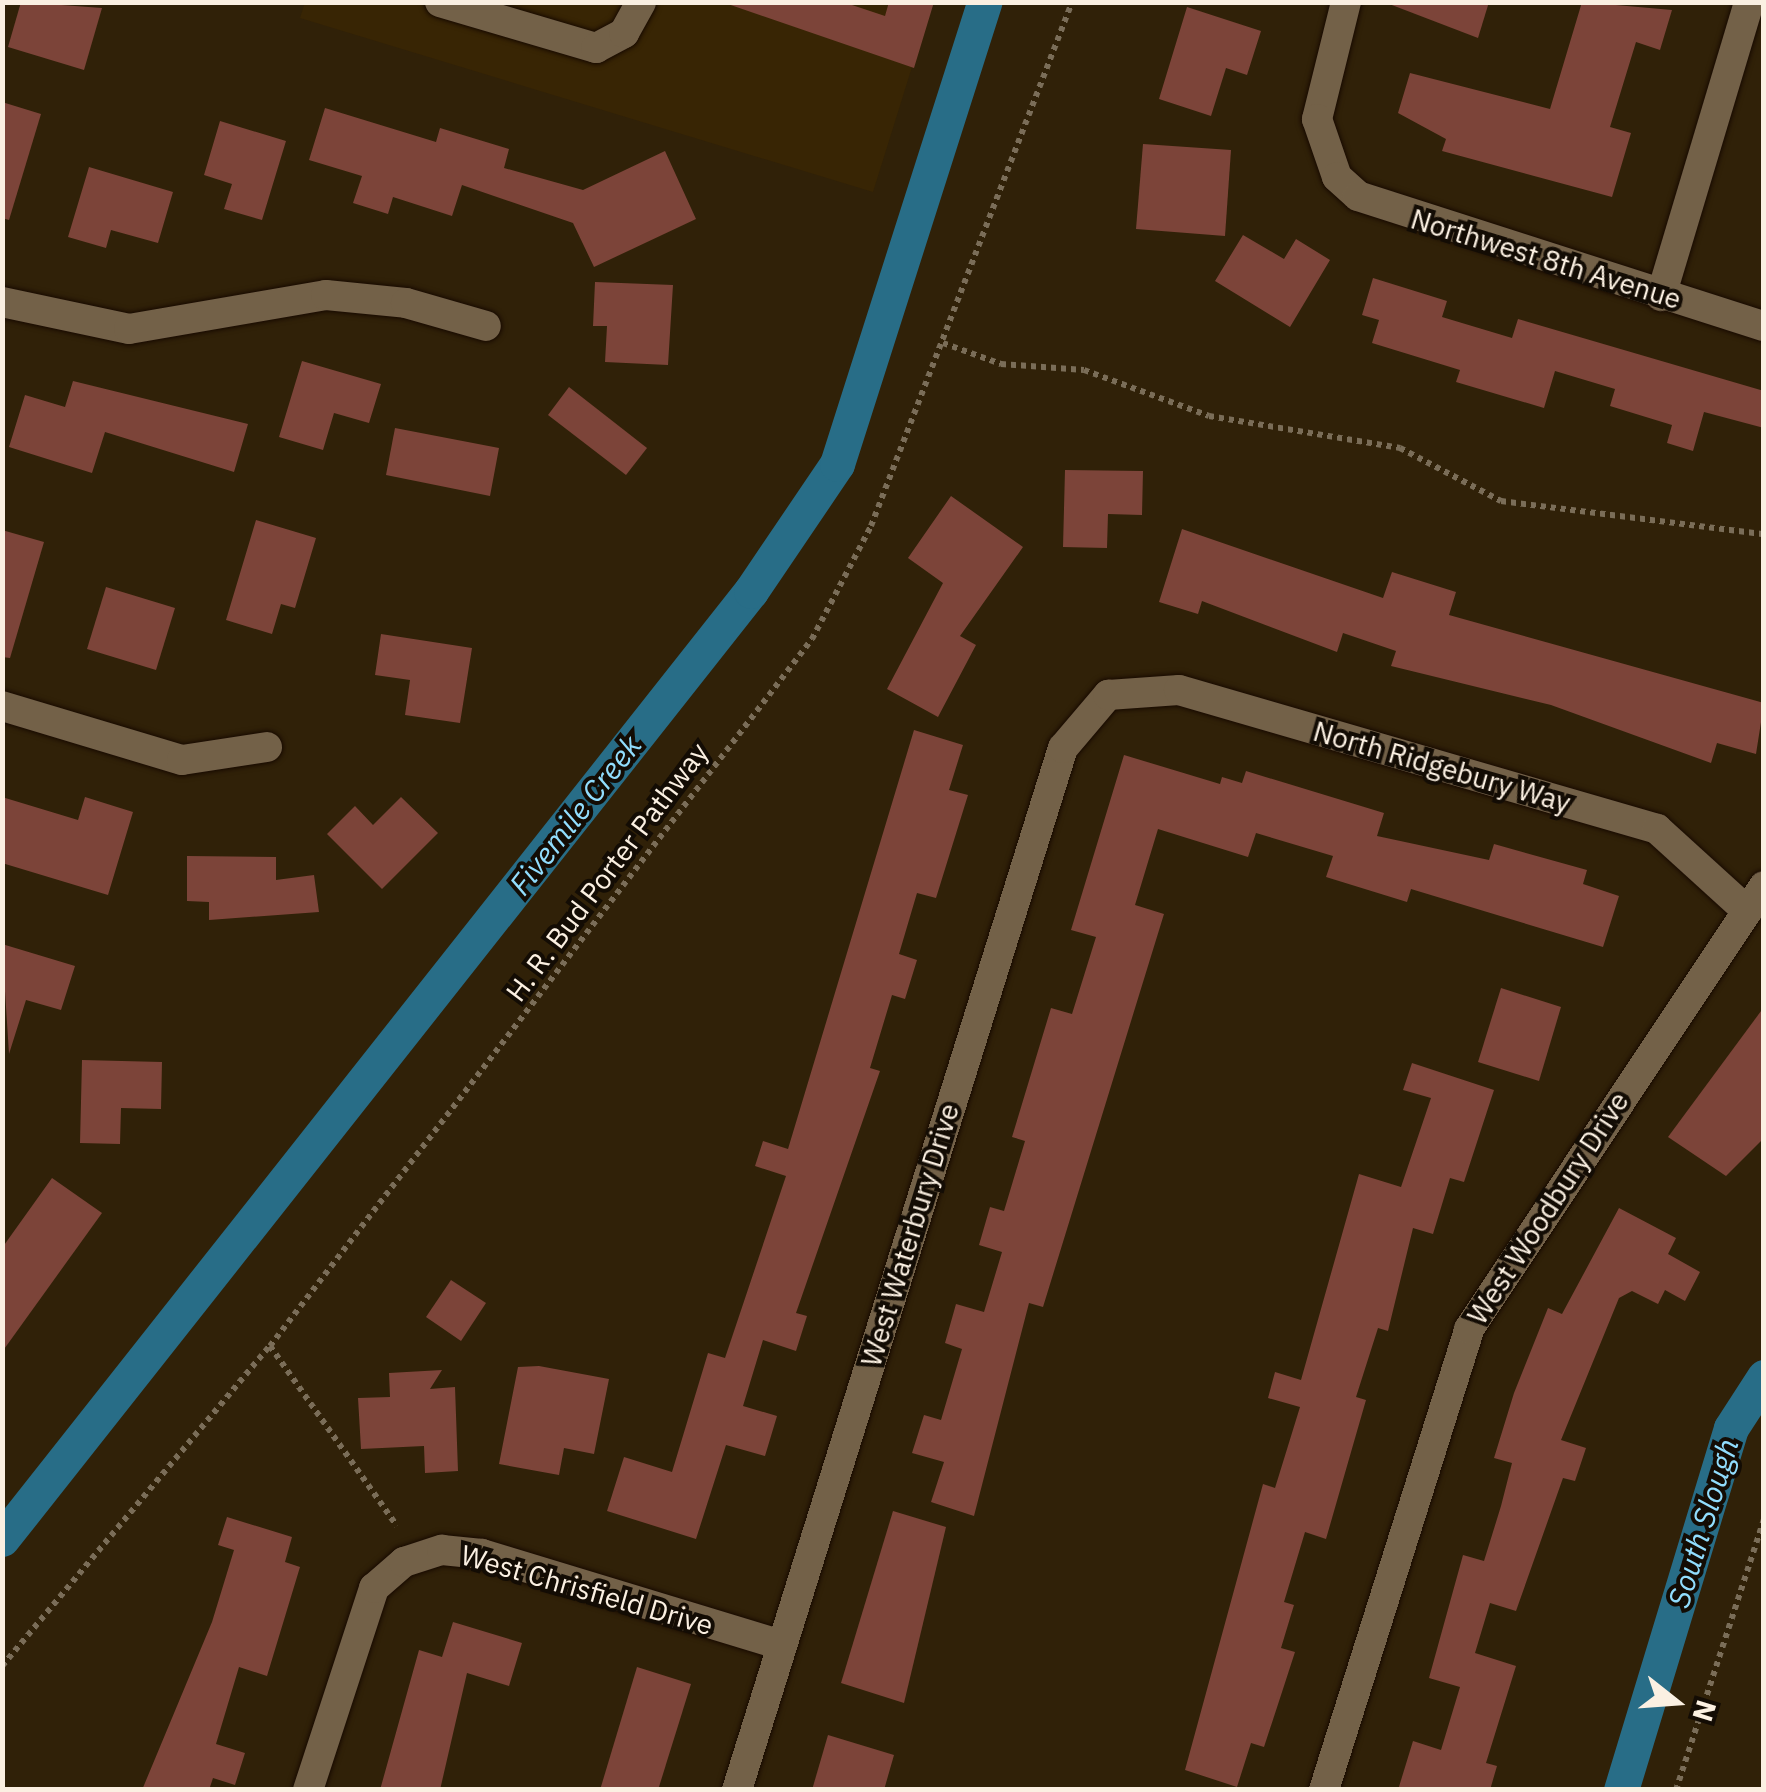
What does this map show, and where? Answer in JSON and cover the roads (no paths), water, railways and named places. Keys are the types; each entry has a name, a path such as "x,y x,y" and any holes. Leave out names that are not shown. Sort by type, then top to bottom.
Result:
{"street":[{"path":"440,2 596,48 624,33 641,2"},
{"name":"Northwest 8th Avenue","path":"1346,2 1317,119 1337,177 1378,206 1764,326"},
{"path":"1661,296 1749,2"},
{"path":"2,302 130,329 326,295 406,303 486,326"},
{"name":"North Ridgebury Way","path":"1108,695 1179,690 1657,830 1755,898"},
{"name":"West Waterbury Drive","path":"737,1790 1063,748 1108,695"},
{"path":"2,706 182,760 267,748"},
{"name":"West Woodbury Drive","path":"1324,1790 1468,1329 1755,898"},
{"name":"West Chrisfield Drive","path":"308,1790 374,1588 404,1562 442,1550 482,1554 781,1645"}],"waterway":[{"name":"Fivemile Creek","path":"2,1539 751,591 837,464 984,2"},
{"name":"South Slough","path":"1621,1790 1731,1428 1764,1377"}]}
